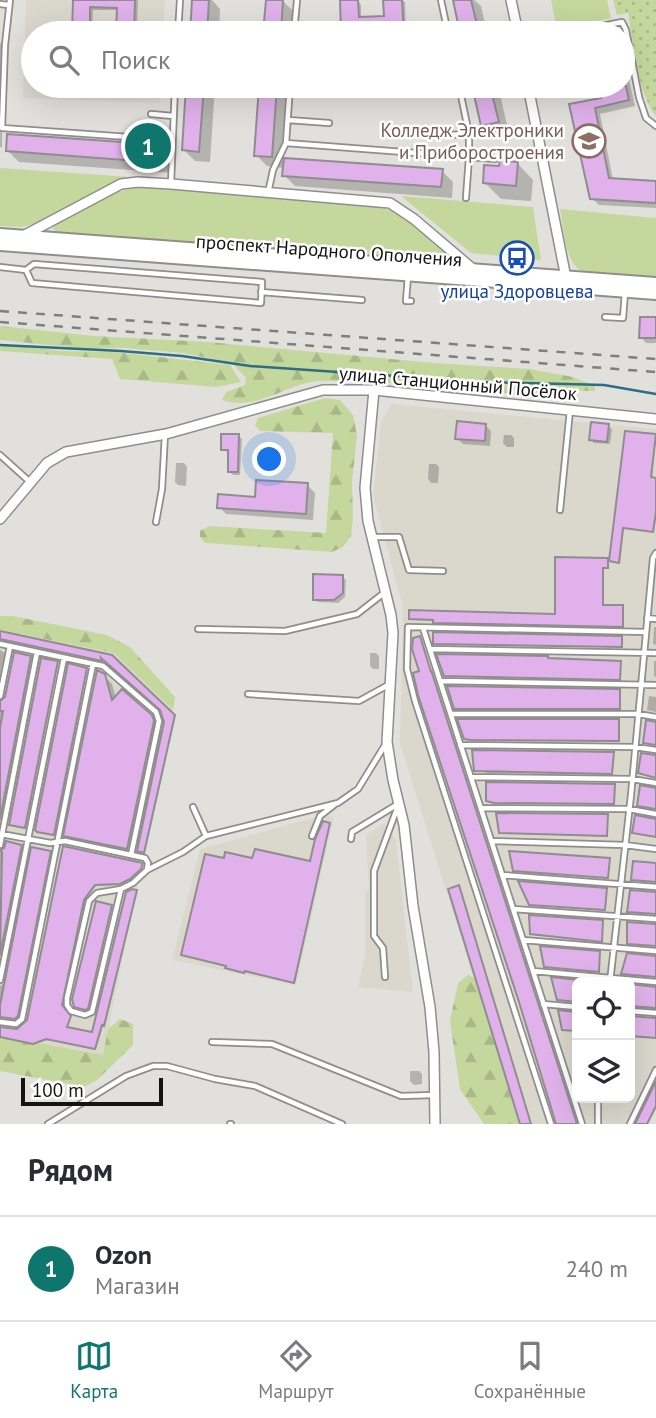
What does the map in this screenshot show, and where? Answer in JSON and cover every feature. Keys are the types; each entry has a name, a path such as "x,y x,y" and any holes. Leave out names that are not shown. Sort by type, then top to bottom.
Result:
{"street":[{"path":"511,0 515,21"},
{"path":"530,98 567,282"},
{"path":"21,236 121,184 171,184 390,203 414,219 474,270"},
{"name":"проспект Народного Ополчения","path":"0,235 474,270 656,293"},
{"name":"проспект Народного Ополчения","path":"0,244 408,275 656,284"},
{"name":"улица Станционный Посёлок","path":"0,519 47,463 66,452 166,434 323,390 374,390 656,419"},
{"path":"374,390 365,488 372,537 393,633 387,742 404,825 413,906 430,1007 435,1124"}],"lane":[{"path":"179,21 180,0"},
{"path":"295,21 296,0"},
{"path":"441,0 445,21"},
{"path":"0,4 9,2 2,128 171,140"},
{"path":"635,76 646,118 656,126"},
{"path":"171,184 174,98"},
{"path":"268,192 273,170 286,143 289,98"},
{"path":"462,98 469,134 466,198"},
{"path":"151,114 173,116"},
{"path":"288,120 329,123"},
{"path":"447,135 469,134"},
{"path":"286,143 495,159"},
{"path":"0,267 26,270 34,264 262,282 261,303 32,283 26,270"},
{"path":"408,275 406,301 411,301"},
{"path":"605,317 624,318 625,291"},
{"path":"261,292 362,300"},
{"path":"560,510 570,410"},
{"path":"156,522 162,489 166,434"},
{"path":"0,455 30,482"},
{"path":"372,537 400,537 409,570 443,571"},
{"path":"610,977 647,618 653,584 653,558 656,553"},
{"path":"198,628 285,631 357,614 386,592"},
{"path":"647,618 656,619"},
{"path":"551,1124 407,669 408,627 646,632"},
{"path":"423,628 582,1124"},
{"path":"0,644 108,668 158,716 131,855"},
{"path":"0,696 10,646"},
{"path":"430,649 656,653"},
{"path":"0,845 37,652"},
{"path":"0,980 64,658"},
{"path":"0,1022 16,1024 22,1019 93,664"},
{"path":"440,681 656,685"},
{"path":"248,694 359,701 390,683"},
{"path":"450,714 638,714 656,717"},
{"path":"312,836 320,816 358,789 387,742"},
{"path":"460,745 635,747 656,750"},
{"path":"471,777 632,779 656,782"},
{"path":"121,888 92,1012 85,1015 71,1011 67,998 89,901 97,893 133,883 147,870 183,852 206,836 338,803"},
{"path":"351,839 352,832 398,803"},
{"path":"385,976 383,948 374,936 374,871 398,803"},
{"path":"193,807 206,836"},
{"path":"481,808 629,809 656,814"},
{"path":"1,834 50,843 65,841 131,855 147,860 147,870"},
{"path":"491,841 625,845 656,849"},
{"path":"502,875 656,887"},
{"path":"513,909 656,919"},
{"path":"523,940 656,951"},
{"path":"533,971 584,977"},
{"path":"635,981 656,982"},
{"path":"543,1004 572,1007"},
{"path":"635,1011 656,1013"},
{"path":"212,1042 272,1044 401,1096 434,1096"},
{"path":"48,1124 125,1076 153,1066 167,1066 255,1086 342,1124"},
{"path":"630,1124 656,1070"},
{"path":"598,1103 598,1124"}],"shaded area":[{"path":"26,0 165,0 164,21 25,21"},
{"path":"23,98 160,98 160,103"},
{"path":"392,404 656,429 656,1110 649,1124 519,1124 400,743 403,608 373,496 381,421"},
{"path":"0,630 114,653 173,710 103,1055 0,1036"},
{"path":"320,816 334,817 296,985 172,960 200,849"},
{"path":"384,823 396,840 413,992 358,987 365,955 365,891 369,890 366,835"}],"green space":[{"path":"551,0 607,0 611,18 596,21 555,21"},
{"path":"613,0 656,0 656,116 640,81 635,58 635,21 629,21 628,13 617,15"},
{"path":"0,168 130,177 34,224 22,227 0,226"},
{"path":"140,187 378,207 411,223 452,260 447,262 61,234 53,229 55,224 112,193"},
{"path":"401,196 533,207 541,260 471,253"},
{"path":"560,209 656,218 656,278 586,273 579,269 573,263 566,246"},
{"path":"0,326 94,336 209,342 530,369 573,377 595,386 595,391 549,390 548,397 412,384 325,381 306,383 247,403 235,403 222,400 226,392 245,385 246,378 232,363 183,353 123,348 88,349 0,340"},
{"path":"0,344 63,351 115,352 230,365 241,382 216,387 120,379 112,359 0,351"},
{"path":"325,398 340,400 353,415 357,435 352,482 351,536 343,547 332,552 205,543 200,537 200,531 209,526 326,533 333,433 260,431 255,425 258,418"},
{"path":"0,616 13,616 107,635 130,647 175,697 173,710 114,653 0,630"},
{"path":"468,975 475,978 519,1124 484,1124 460,1089 450,1021 458,983"},
{"path":"120,1019 133,1024 133,1045 97,1080 84,1087 0,1071 0,1036 103,1055 108,1029"}],"building":[{"path":"73,0 135,0 134,21 116,21 117,8 90,7 90,21 72,21"},
{"path":"192,0 209,0 208,21 191,21"},
{"path":"266,0 283,0 282,21 264,21"},
{"path":"340,0 358,0 359,17 384,16 383,0 402,0 403,21 341,21"},
{"path":"453,0 471,0 476,21 457,21"},
{"path":"185,98 203,98 199,152 182,150"},
{"path":"258,98 276,98 272,157 254,156"},
{"path":"475,98 493,98 499,122 481,126"},
{"name":"Колледж Электроники и Приборостроения","path":"601,98 629,98 595,108 609,178 656,181 656,203 590,199 569,104"},
{"path":"7,134 165,145 164,163 6,151"},
{"path":"284,158 443,169 441,187 282,176"},
{"path":"500,160 518,162 516,186 483,183 484,165 499,166"},
{"path":"640,317 656,317 656,338 639,338"},
{"path":"457,421 486,424 485,441 455,439"},
{"path":"591,422 609,424 607,442 589,440"},
{"path":"625,431 656,434 651,477 656,478 656,512 653,532 623,528 619,563 609,561"},
{"path":"221,434 239,434 238,472 228,472 228,450 221,450"},
{"path":"256,480 308,483 306,514 217,508 218,494 255,497"},
{"path":"555,557 608,558 608,568 603,568 603,605 623,605 623,627 433,623 433,620 409,619 409,610 555,614"},
{"path":"313,574 343,575 343,593 334,600 313,600"},
{"path":"0,631 112,655 175,715 144,853 137,851 164,722 160,710 101,658 102,661 0,639"},
{"path":"433,632 622,636 622,647 433,644"},
{"path":"420,636 577,1124 556,1124 519,1002 418,695 413,673 419,671 412,649 413,638"},
{"path":"14,652 31,656 0,819 0,728 3,711 0,711 0,701 5,697"},
{"path":"436,654 548,656 621,661 620,680 444,676"},
{"path":"41,658 58,661 25,828 9,825"},
{"path":"68,663 87,668 54,835 35,830"},
{"path":"97,670 105,674 112,700 122,689 152,715 154,721 127,849 63,836"},
{"path":"447,686 620,689 620,709 454,709"},
{"path":"457,719 619,719 619,741 471,740 464,739"},
{"path":"646,720 656,722 656,745 643,743"},
{"path":"472,750 614,752 612,774 474,771"},
{"path":"641,753 656,755 656,778 638,773"},
{"path":"486,782 615,784 614,804 494,803 486,801"},
{"path":"640,785 656,788 656,809 637,806"},
{"path":"496,813 608,814 607,836 499,833"},
{"path":"635,815 656,819 656,837 632,833"},
{"path":"323,821 330,823 294,983 245,971 244,973 181,955 205,854 224,858 225,852 252,858 255,849 310,861"},
{"path":"6,841 22,845 0,955 0,850 4,848"},
{"path":"63,846 143,863 141,869 120,884 95,885 84,900 62,1005 71,1016 67,1027 92,1032 126,892 137,890 104,1026 102,1025 95,1049 46,1039 33,1044 0,1037 0,1027 17,1029 27,1020"},
{"path":"31,847 51,851 18,1016 15,1019 0,1017 0,1005"},
{"path":"509,851 610,858 608,878 513,871"},
{"path":"633,861 656,863 656,882 631,880"},
{"path":"518,881 607,888 605,910 529,905"},
{"path":"459,885 531,1124 520,1124 448,889"},
{"path":"630,890 656,892 656,914 627,912"},
{"path":"96,901 112,905 88,1009 85,1010 74,1007 72,999"},
{"path":"529,915 603,920 602,942 530,934"},
{"path":"627,922 656,924 656,946 627,944"},
{"path":"540,946 600,951 599,972 544,967"},
{"path":"627,953 656,956 656,977 621,974"},
{"path":"551,977 572,979 572,1002 557,1000"},
{"path":"635,985 656,987 656,1008 635,1006"},
{"path":"558,1010 572,1011 572,1031 562,1030"},
{"path":"635,1016 656,1018 656,1038 635,1036"},
{"path":"656,1081 656,1106 647,1124 635,1124"}],"waterway":[{"path":"0,345 121,351 250,366 483,382 604,385 656,394"}],"railway":[{"path":"0,311 656,359"},
{"path":"0,322 656,372"}],"place":[{"name":"Колледж Электроники и Приборостроения","path":"589,141"},
{"name":"Ozon","path":"148,146"},
{"name":"улица Здоровцева","path":"517,258"}]}
